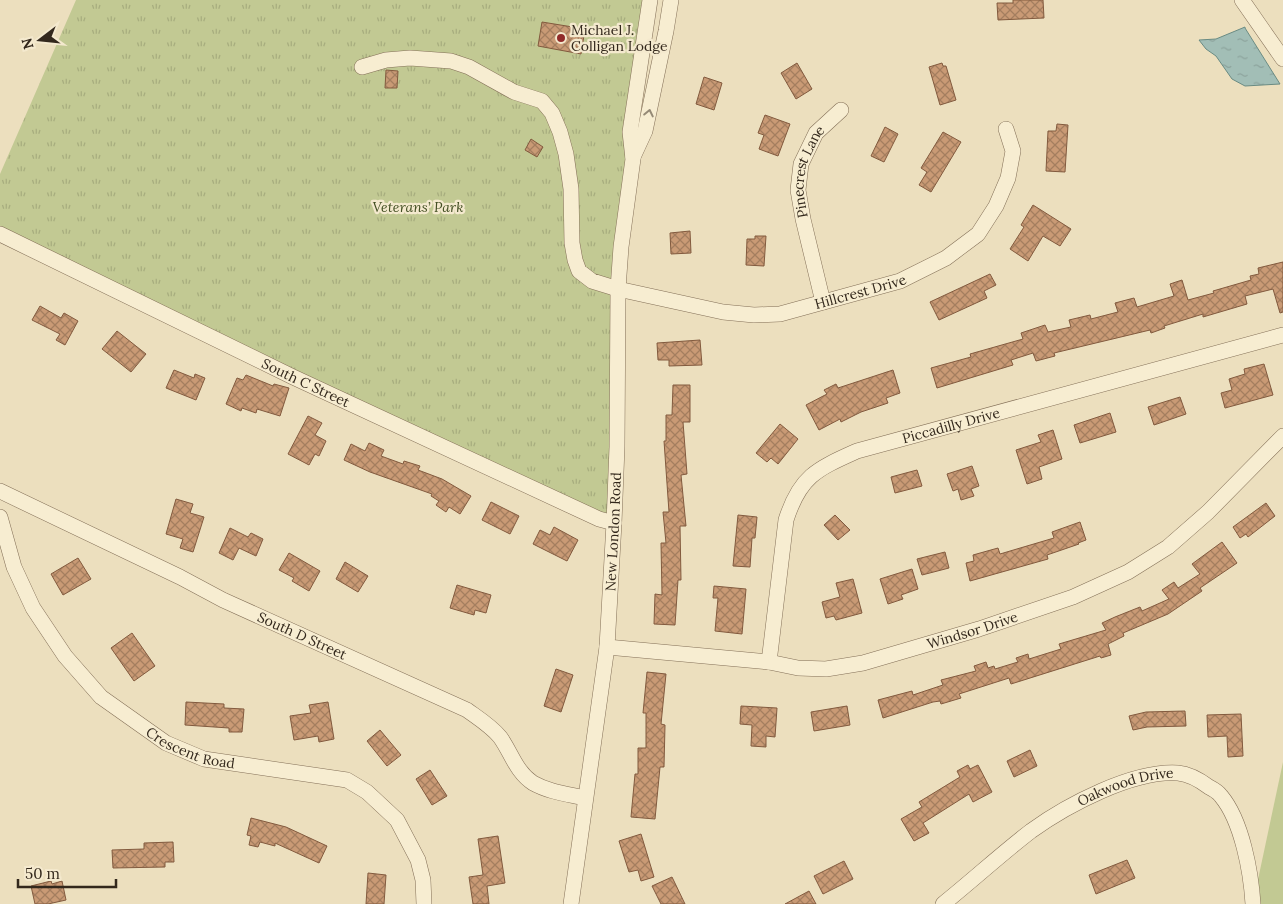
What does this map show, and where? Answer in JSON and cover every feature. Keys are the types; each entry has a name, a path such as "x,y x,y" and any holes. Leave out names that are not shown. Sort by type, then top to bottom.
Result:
{"street":[{"name":"New London Road","path":"571,904 607,647 617,448 618,289 621,247 633,159 630,132 650,0"},
{"name":"New London Road","path":"633,159 645,131 671,0"},
{"path":"1242,0 1283,59"},
{"name":"Hillcrest Drive","path":"362,67 386,60 410,58 450,61 469,67 514,92 542,101 552,113 566,154 571,189 572,243 579,271 592,281 618,289 724,312 754,315 780,314 900,281 946,258 978,234 996,206 1008,178 1013,151 1006,129"},
{"name":"Pinecrest Lane","path":"823,302 798,190 801,164 816,133 841,110"},
{"name":"South C Street","path":"0,234 293,377 599,519 614,523"},
{"name":"Piccadilly Drive","path":"769,662 786,520 792,502 804,482 827,464 857,451 1283,335"},
{"name":"Windsor Drive","path":"607,647 769,662 798,668 826,670 863,663 979,629 1073,597 1128,572 1168,547 1208,512 1283,436"},
{"name":"South D Street","path":"0,491 180,577 223,600 467,710 486,723 499,736 518,769 533,782 553,792 585,798"},
{"name":"Crescent Road","path":"0,517 14,567 33,608 65,656 101,696 166,743 204,759 347,780 368,792 398,820 418,860 423,880 424,904"},
{"name":"Oakwood Drive","path":"943,904 1032,831 1087,797 1134,779 1156,774 1180,773 1201,781 1221,795 1238,825 1254,904"}],"green space":[{"name":"Veterans’ Park","path":"76,0 650,0 621,247 614,523 0,234 0,174"},
{"path":"1283,762 1283,904 1254,904 1253,903"}],"water":[{"path":"1245,27 1280,84 1245,86 1232,79 1216,56 1206,49 1199,40 1216,39"}],"building":[{"path":"1013,0 1043,0 1044,18 998,20 997,3 1013,3"},
{"name":"Michael J. Colligan Lodge","path":"542,22 585,29 581,54 538,46"},
{"path":"797,63 812,89 796,99 781,73"},
{"path":"942,63 943,66 946,66 956,100 940,105 929,67"},
{"path":"386,70 398,71 397,88 385,88"},
{"path":"704,77 722,83 714,110 696,104"},
{"path":"765,115 790,124 778,156 759,149 764,135 758,133"},
{"path":"1057,124 1068,125 1065,172 1046,171 1048,131 1056,131"},
{"path":"885,127 898,134 884,162 871,156"},
{"path":"943,132 961,142 931,192 919,185 927,172 921,168"},
{"path":"531,139 543,147 537,157 525,150"},
{"path":"1033,205 1071,229 1060,246 1043,236 1028,261 1010,249 1024,227 1021,225"},
{"path":"690,231 691,253 671,254 670,233"},
{"path":"755,236 766,236 764,266 746,265 747,239 755,239"},
{"path":"1283,262 1283,312 1280,313 1273,289 1245,296 1247,304 1203,317 1203,314 1164,326 1165,328 1151,333 1150,330 1054,353 1055,356 1036,361 1033,353 1011,360 1013,365 937,388 931,368 971,357 970,354 1023,339 1021,333 1045,325 1048,332 1071,327 1069,320 1090,315 1091,319 1118,312 1115,303 1134,298 1137,307 1174,296 1170,284 1182,280 1188,300 1214,293 1213,291 1251,280 1250,276 1259,274 1258,268"},
{"path":"990,274 996,285 984,291 987,298 939,320 930,302"},
{"path":"40,306 61,318 64,313 78,321 65,345 56,340 60,334 32,320"},
{"path":"117,331 146,354 131,372 102,349"},
{"path":"700,340 702,365 669,366 669,360 658,360 657,343"},
{"path":"1264,364 1273,395 1225,408 1221,393 1232,390 1229,379 1245,374 1244,369"},
{"path":"174,370 194,378 195,374 205,378 196,400 166,388"},
{"path":"893,370 900,393 886,398 888,403 861,412 841,422 840,419 819,430 806,405 827,394 824,390 836,384 838,388"},
{"path":"246,375 273,386 274,384 289,388 280,416 257,409 256,413 242,408 241,411 226,404 237,378 243,380"},
{"path":"673,385 690,385 690,422 683,422 687,474 681,475 686,526 680,526 681,580 678,580 675,625 654,624 655,594 662,595 661,543 666,543 663,512 669,512 664,441 666,441 666,415 672,415"},
{"path":"1180,397 1186,414 1154,425 1148,407"},
{"path":"1110,413 1116,432 1080,443 1074,425"},
{"path":"308,416 322,423 315,435 326,441 319,456 315,454 309,465 288,454"},
{"path":"780,424 798,439 778,464 771,458 767,462 756,453"},
{"path":"1053,430 1062,459 1039,467 1042,479 1027,484 1016,450 1041,442 1038,435"},
{"path":"369,443 384,450 381,456 403,464 404,461 420,466 418,470 442,479 471,496 460,514 449,507 446,512 436,505 439,501 431,496 432,494 370,472 344,460 351,444 365,451"},
{"path":"972,466 979,486 971,489 974,496 961,500 958,489 953,491 947,474"},
{"path":"917,470 922,486 895,493 891,477"},
{"path":"176,499 193,504 190,513 204,517 193,552 180,548 183,539 166,534"},
{"path":"491,502 519,516 510,534 482,520"},
{"path":"1266,503 1275,516 1248,537 1246,534 1240,538 1233,527"},
{"path":"738,515 757,517 755,538 752,538 750,567 733,566"},
{"path":"835,515 850,530 838,540 824,525"},
{"path":"1080,522 1086,540 1079,544 1047,555 1048,559 970,581 966,563 974,561 973,555 998,548 1000,554 1054,538 1052,532"},
{"path":"554,527 578,540 567,561 533,544 540,530 550,535"},
{"path":"230,528 248,537 251,533 263,539 256,556 239,548 233,560 219,553"},
{"path":"1222,542 1237,563 1200,588 1202,591 1168,614 1123,633 1124,636 1108,644 1111,655 1101,658 1100,656 1011,684 1009,678 959,694 961,698 941,704 940,701 933,702 883,718 878,700 912,691 913,695 943,685 941,680 976,671 974,666 986,662 988,668 994,666 995,669 1018,662 1016,658 1028,654 1029,659 1061,649 1059,644 1106,630 1102,623 1140,607 1142,611 1169,599 1162,590 1174,582 1178,588 1200,574 1192,564"},
{"path":"945,552 949,568 922,575 917,559"},
{"path":"289,553 320,571 309,591 292,581 294,578 279,570"},
{"path":"78,558 91,579 63,595 51,574"},
{"path":"345,562 368,576 358,592 336,579"},
{"path":"912,569 918,589 901,595 903,599 888,604 880,579"},
{"path":"853,579 862,613 836,620 834,616 826,618 822,602 840,597 836,583"},
{"path":"457,585 491,595 486,613 475,610 474,615 450,608"},
{"path":"714,586 746,589 742,634 715,631 718,598 713,598"},
{"path":"132,633 155,666 134,681 111,648"},
{"path":"556,669 573,675 561,712 544,706"},
{"path":"647,672 666,674 661,724 665,725 664,767 660,767 655,819 631,817 635,774 638,774 638,748 646,748 646,713 643,713"},
{"path":"186,702 224,704 224,708 244,709 242,732 229,732 229,728 185,725"},
{"path":"328,702 334,739 319,742 318,736 294,740 290,716 311,713 309,705"},
{"path":"741,706 777,708 775,737 766,736 766,747 751,746 752,725 740,724"},
{"path":"847,706 850,725 814,731 811,712"},
{"path":"1185,711 1186,726 1147,727 1133,730 1129,716 1146,712"},
{"path":"1241,714 1243,756 1228,757 1227,736 1208,737 1207,715"},
{"path":"380,730 401,755 387,766 367,741"},
{"path":"1030,750 1037,766 1014,777 1007,761"},
{"path":"968,765 970,769 978,765 992,792 973,802 969,794 923,823 929,833 914,841 901,819 922,807 919,802 960,777 957,771"},
{"path":"430,770 447,796 432,805 416,779"},
{"path":"251,818 286,827 327,846 319,863 275,843 275,846 260,842 258,847 249,845 251,836 247,835"},
{"path":"641,834 654,877 641,881 638,870 629,872 619,841"},
{"path":"498,836 505,883 487,886 489,904 473,904 469,877 483,875 478,839"},
{"path":"173,842 174,862 165,862 165,867 113,868 112,850 144,849 144,843"},
{"path":"1127,860 1135,878 1096,894 1089,875"},
{"path":"844,861 853,879 823,894 814,876"},
{"path":"368,873 386,875 384,904 366,904"},
{"path":"672,877 685,904 661,904 652,886"},
{"path":"51,881 52,884 62,881 66,900 48,904 35,904 31,886"},
{"path":"809,891 816,904 785,904"}],"place":[{"name":"Michael J. Colligan Lodge","path":"561,38"}]}
